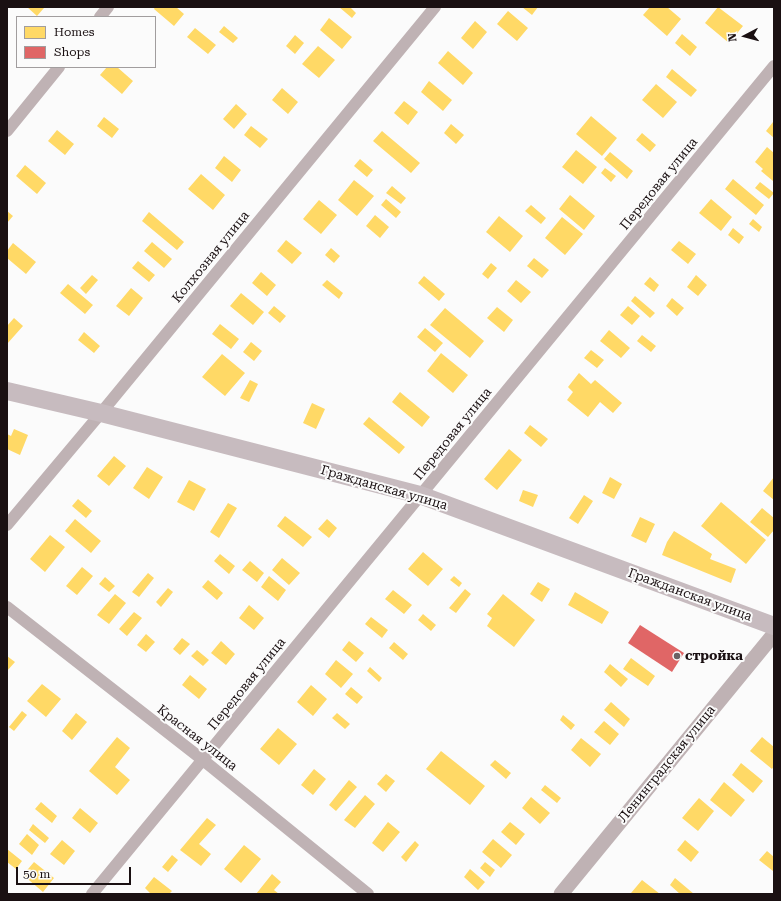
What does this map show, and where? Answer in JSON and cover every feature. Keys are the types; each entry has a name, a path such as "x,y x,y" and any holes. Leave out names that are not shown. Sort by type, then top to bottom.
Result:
{"main road":[{"name":"Гражданская улица","path":"7,391 101,413 420,496 774,626"}],"street":[{"path":"101,16 108,7"},
{"name":"Колхозная улица","path":"7,525 435,7"},
{"name":"Передовая улица","path":"92,894 774,66"},
{"path":"7,131 58,68"},
{"name":"Красная улица","path":"7,607 203,760 368,894"},
{"name":"Ленинградская улица","path":"561,894 774,634"}],"building: Homes":[{"path":"27,7 43,7 44,8 37,16"},
{"path":"155,7 176,7 184,14 174,26 154,9"},
{"path":"339,7 350,7 356,13 352,18"},
{"path":"522,7 538,7 532,15"},
{"path":"650,7 667,7 681,19 667,36 643,15"},
{"path":"718,7 743,26 729,43 705,23"},
{"path":"508,11 528,28 517,41 497,24"},
{"path":"329,18 352,37 342,49 320,30"},
{"path":"475,21 487,32 473,49 461,38"},
{"path":"224,26 238,38 233,43 219,32"},
{"path":"195,28 216,45 208,54 187,37"},
{"path":"682,34 697,47 690,56 675,43"},
{"path":"295,35 304,43 295,54 286,46"},
{"path":"318,46 335,60 319,78 302,64"},
{"path":"448,51 473,73 463,85 438,63"},
{"path":"106,68 118,68 133,81 122,94 100,75"},
{"path":"672,69 697,90 691,97 666,77"},
{"path":"429,81 452,100 443,111 421,92"},
{"path":"656,84 677,102 663,118 642,100"},
{"path":"282,88 298,102 288,114 272,100"},
{"path":"404,101 418,112 408,125 394,113"},
{"path":"236,104 247,114 234,129 223,119"},
{"path":"591,116 617,138 602,156 576,134"},
{"path":"104,117 119,129 112,138 97,126"},
{"path":"773,122 774,123 774,138 766,131"},
{"path":"451,124 464,135 456,144 444,133"},
{"path":"251,126 268,139 260,148 244,135"},
{"path":"57,130 74,144 65,155 48,141"},
{"path":"382,131 420,163 411,173 373,141"},
{"path":"642,133 656,145 650,152 636,140"},
{"path":"767,147 774,153 773,181 761,171 763,169 755,162"},
{"path":"576,150 597,167 583,184 562,167"},
{"path":"610,152 633,171 627,179 604,159"},
{"path":"224,156 241,170 232,182 215,168"},
{"path":"360,159 373,170 367,177 354,166"},
{"path":"25,165 46,183 37,194 16,176"},
{"path":"605,168 616,176 611,182 601,173"},
{"path":"201,174 225,195 213,210 188,189"},
{"path":"733,179 764,205 756,215 725,189"},
{"path":"354,180 374,196 357,216 338,200"},
{"path":"760,182 774,193 769,199 755,188"},
{"path":"392,186 406,198 401,204 386,193"},
{"path":"570,195 595,216 584,230 559,209"},
{"path":"386,199 401,212 396,218 381,205"},
{"path":"711,199 732,217 721,231 699,213"},
{"path":"319,200 337,215 321,234 303,219"},
{"path":"531,205 546,218 541,224 525,211"},
{"path":"7,211 13,216 7,223"},
{"path":"149,212 184,242 177,250 142,221"},
{"path":"375,215 389,227 380,238 366,226"},
{"path":"499,216 523,236 510,252 486,232"},
{"path":"562,217 583,234 565,255 545,238"},
{"path":"753,219 762,227 759,232 749,224"},
{"path":"733,228 744,237 739,244 728,235"},
{"path":"286,240 302,253 292,264 277,251"},
{"path":"679,241 696,254 688,264 671,250"},
{"path":"152,242 172,259 164,268 144,251"},
{"path":"13,243 36,262 26,274 7,258 7,251"},
{"path":"331,248 340,256 334,263 325,255"},
{"path":"534,258 549,270 542,278 527,266"},
{"path":"138,261 155,275 149,282 132,268"},
{"path":"491,263 497,268 488,279 482,274"},
{"path":"261,272 276,285 267,296 252,283"},
{"path":"92,275 98,280 86,294 80,288"},
{"path":"696,275 707,285 698,296 687,287"},
{"path":"424,276 445,294 439,301 418,283"},
{"path":"650,277 659,285 654,292 644,284"},
{"path":"327,280 343,293 339,299 322,285"},
{"path":"516,280 531,292 521,303 507,291"},
{"path":"68,284 93,305 85,314 60,293"},
{"path":"131,288 143,298 129,316 116,306"},
{"path":"241,293 264,312 253,325 230,306"},
{"path":"635,296 655,313 650,318 631,301"},
{"path":"672,298 684,308 677,316 666,306"},
{"path":"274,306 286,316 280,323 268,313"},
{"path":"628,306 640,316 632,325 620,315"},
{"path":"497,307 513,320 504,332 487,318"},
{"path":"445,308 484,341 470,358 430,325"},
{"path":"14,318 23,326 7,344 7,326"},
{"path":"220,324 239,339 231,349 212,334"},
{"path":"425,328 443,343 435,352 417,337"},
{"path":"609,330 630,348 621,358 600,341"},
{"path":"84,332 100,346 94,353 78,340"},
{"path":"642,335 656,346 651,352 637,341"},
{"path":"251,342 262,351 254,361 243,352"},
{"path":"591,350 604,360 597,368 584,358"},
{"path":"441,353 468,375 453,393 427,371"},
{"path":"222,354 245,373 225,396 202,377"},
{"path":"579,373 591,384 595,380 622,403 613,413 600,402 588,417 567,400 573,392 568,387"},
{"path":"250,380 258,384 249,402 240,398"},
{"path":"400,392 430,417 422,427 392,402"},
{"path":"312,403 325,409 316,429 303,423"},
{"path":"369,417 405,447 399,454 363,424"},
{"path":"530,425 548,439 541,447 524,433"},
{"path":"14,429 28,435 20,455 7,449 7,434 11,436"},
{"path":"509,449 522,460 497,490 484,479"},
{"path":"114,456 126,466 109,486 97,476"},
{"path":"147,467 163,477 149,499 133,488"},
{"path":"610,477 622,484 614,499 602,493"},
{"path":"774,477 774,500 763,491"},
{"path":"189,480 206,489 194,511 177,502"},
{"path":"523,490 538,495 533,507 519,501"},
{"path":"584,495 593,501 578,524 569,518"},
{"path":"78,499 92,511 86,518 72,506"},
{"path":"721,502 766,540 746,564 701,526"},
{"path":"228,503 237,508 219,538 210,532"},
{"path":"762,508 774,518 774,530 768,537 750,522"},
{"path":"285,516 312,537 303,547 277,526"},
{"path":"640,517 655,524 646,543 631,536"},
{"path":"75,519 101,541 91,553 65,531"},
{"path":"327,519 337,528 329,538 318,529"},
{"path":"674,531 712,554 710,559 736,569 731,583 662,555 667,542"},
{"path":"50,535 65,547 45,572 30,559"},
{"path":"423,552 443,569 428,586 408,569"},
{"path":"220,554 235,566 229,574 214,561"},
{"path":"282,558 300,573 289,585 272,570"},
{"path":"250,561 264,573 257,582 242,570"},
{"path":"82,567 93,576 77,595 66,586"},
{"path":"148,573 154,578 139,597 132,592"},
{"path":"269,576 286,590 278,601 261,587"},
{"path":"454,576 462,583 459,587 450,580"},
{"path":"105,577 115,586 109,592 99,584"},
{"path":"208,580 223,593 217,600 202,587"},
{"path":"538,582 550,589 542,602 530,594"},
{"path":"168,588 173,592 161,607 156,602"},
{"path":"465,589 471,594 456,613 449,608"},
{"path":"393,590 412,605 404,614 385,599"},
{"path":"575,592 609,612 602,624 568,605"},
{"path":"115,594 126,603 109,624 97,615"},
{"path":"503,594 535,620 514,647 487,626 492,618 487,614"},
{"path":"249,605 264,618 254,630 239,618"},
{"path":"134,612 142,618 127,636 119,629"},
{"path":"423,614 436,625 431,631 418,620"},
{"path":"371,617 388,630 382,638 365,624"},
{"path":"146,634 155,642 146,652 137,645"},
{"path":"182,638 190,644 180,655 173,649"},
{"path":"221,641 235,654 226,665 211,653"},
{"path":"349,641 364,653 356,662 342,650"},
{"path":"394,642 408,654 403,660 389,648"},
{"path":"197,650 209,660 203,666 191,656"},
{"path":"7,656 15,662 7,671"},
{"path":"631,658 655,676 648,686 623,669"},
{"path":"336,660 353,674 341,688 325,674"},
{"path":"610,664 628,679 621,687 604,672"},
{"path":"370,667 382,678 379,682 367,671"},
{"path":"190,675 207,689 199,699 182,685"},
{"path":"42,684 61,699 46,717 27,701"},
{"path":"311,685 327,699 313,716 297,702"},
{"path":"351,687 363,697 357,704 345,694"},
{"path":"611,702 630,719 624,727 604,710"},
{"path":"22,711 27,715 14,731 9,727"},
{"path":"76,713 87,722 72,740 62,731"},
{"path":"337,713 350,724 345,729 332,718"},
{"path":"563,715 575,725 571,730 560,720"},
{"path":"604,721 619,734 610,745 594,732"},
{"path":"278,728 297,744 279,765 260,749"},
{"path":"117,737 130,748 115,767 130,780 117,795 89,771"},
{"path":"762,737 774,747 774,766 772,769 750,751"},
{"path":"581,738 601,754 590,767 571,750"},
{"path":"441,751 485,786 470,805 426,769"},
{"path":"495,760 511,773 506,779 490,765"},
{"path":"741,763 763,781 753,793 732,775"},
{"path":"314,769 326,779 313,795 301,785"},
{"path":"386,774 395,781 386,792 377,784"},
{"path":"349,780 357,787 336,811 329,805"},
{"path":"724,782 745,800 731,817 710,800"},
{"path":"545,785 561,798 557,803 541,790"},
{"path":"365,795 375,804 355,828 344,820"},
{"path":"531,797 550,813 540,824 522,808"},
{"path":"699,798 714,811 698,831 682,818"},
{"path":"41,802 57,816 52,823 35,809"},
{"path":"80,808 98,823 90,833 72,818"},
{"path":"207,818 216,825 199,844 211,854 201,866 180,850"},
{"path":"388,822 400,832 383,852 372,843"},
{"path":"510,822 525,834 516,845 501,832"},
{"path":"33,824 49,838 45,843 29,830"},
{"path":"27,834 39,845 32,855 19,844"},
{"path":"493,839 512,855 501,868 482,852"},
{"path":"62,840 75,851 64,865 50,854"},
{"path":"685,840 699,852 691,862 677,850"},
{"path":"415,841 419,845 406,862 401,857"},
{"path":"244,845 261,859 241,883 224,869"},
{"path":"7,849 22,861 16,869 7,862"},
{"path":"767,851 774,857 773,871 759,860"},
{"path":"172,855 178,860 168,872 162,867"},
{"path":"34,862 54,878 43,892 23,875"},
{"path":"485,862 495,870 490,877 480,868"},
{"path":"470,869 485,882 478,890 464,877"},
{"path":"272,874 281,882 274,890 279,894 256,894"},
{"path":"154,877 172,891 169,894 151,894 145,888"},
{"path":"675,878 694,894 680,894 670,885"},
{"path":"642,880 660,894 631,893"}],"building: Shops":[{"path":"640,625 684,653 672,672 628,643"}],"place":[{"name":"стройка","path":"677,656"}]}
